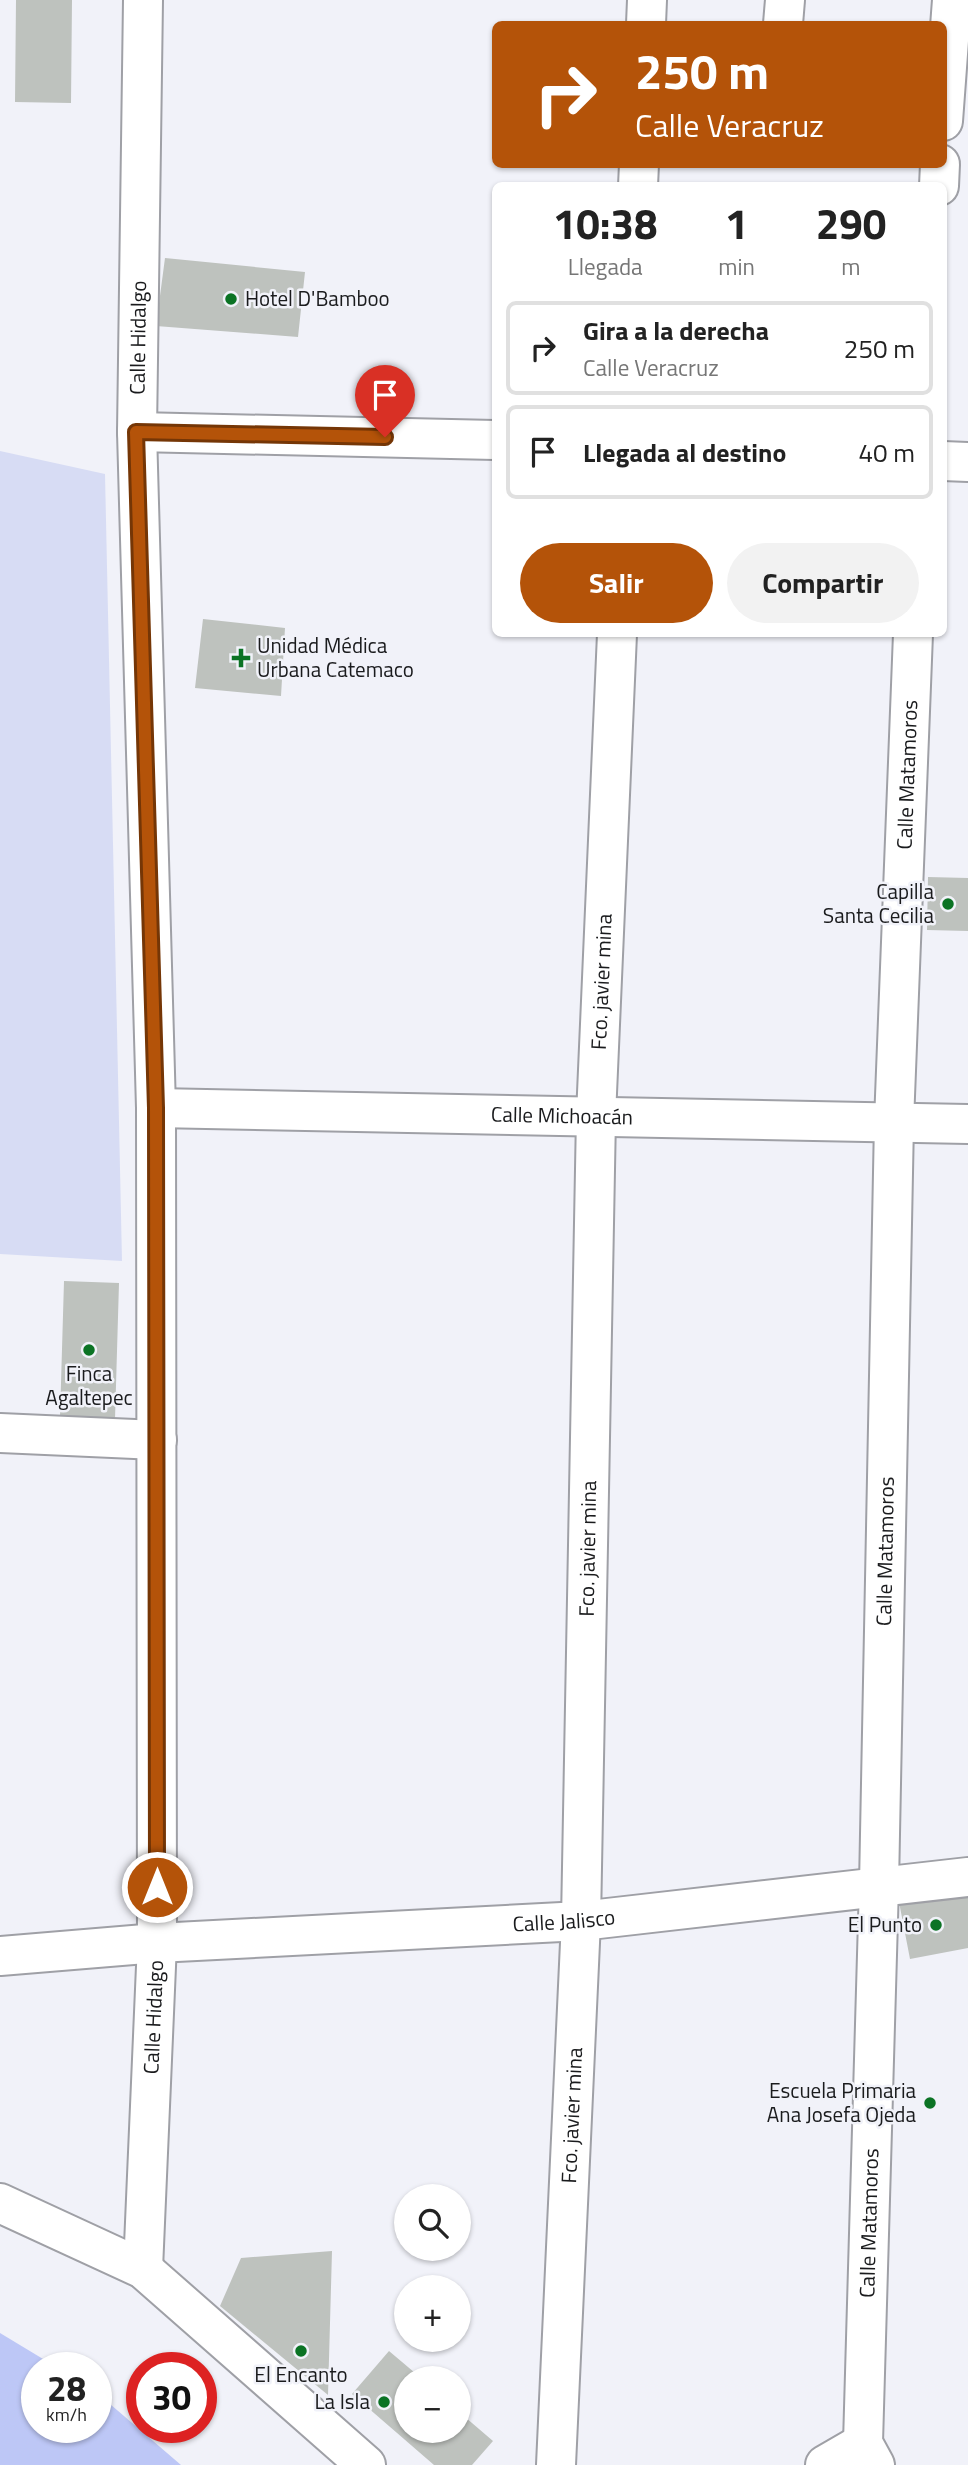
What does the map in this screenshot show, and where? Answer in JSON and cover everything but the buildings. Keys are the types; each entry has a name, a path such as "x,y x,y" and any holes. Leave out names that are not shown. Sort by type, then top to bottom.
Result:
{"street":[{"name":"Calle Hidalgo","path":"143,0 136,432 156,1108 157,1440 157,1943 143,2269"},
{"path":"646,21 648,0"},
{"path":"783,21 785,0"},
{"path":"947,67 952,0"},
{"path":"136,432 492,440"},
{"path":"947,461 968,462"},
{"name":"Fco. javier mina","path":"556,2465 581,1921 596,1116 617,637"},
{"name":"Calle Matamoros","path":"869,2454 894,1122 913,637"},
{"name":"Calle Michoacán","path":"156,1108 968,1124"},
{"path":"0,1433 157,1440"},
{"name":"Calle Jalisco","path":"0,1956 157,1943 581,1921 879,1885 968,1877"},
{"path":"0,2203 143,2269 366,2465"},
{"path":"825,2465 869,2454"}],"shaded area":[{"path":"0,451 105,474 122,1261 0,1254"}],"water":[{"path":"0,2333 31,2352 21,2352 21,2443 112,2443 112,2406 126,2418 126,2443 155,2443 181,2465 0,2465"}],"place":[{"name":"Hotel D'Bamboo","path":"231,299"},
{"name":"Unidad Médica Urbana Catemaco","path":"241,658"},
{"name":"Capilla Santa Cecilia","path":"948,904"},
{"name":"Finca Agaltepec","path":"89,1350"},
{"name":"El Punto","path":"936,1925"},
{"name":"Escuela Primaria Ana Josefa Ojeda","path":"930,2103"},
{"name":"El Encanto","path":"301,2351"},
{"name":"La Isla","path":"384,2402"}],"route":[{"path":"157,1887 156,1108 136,432 385,437"}]}
